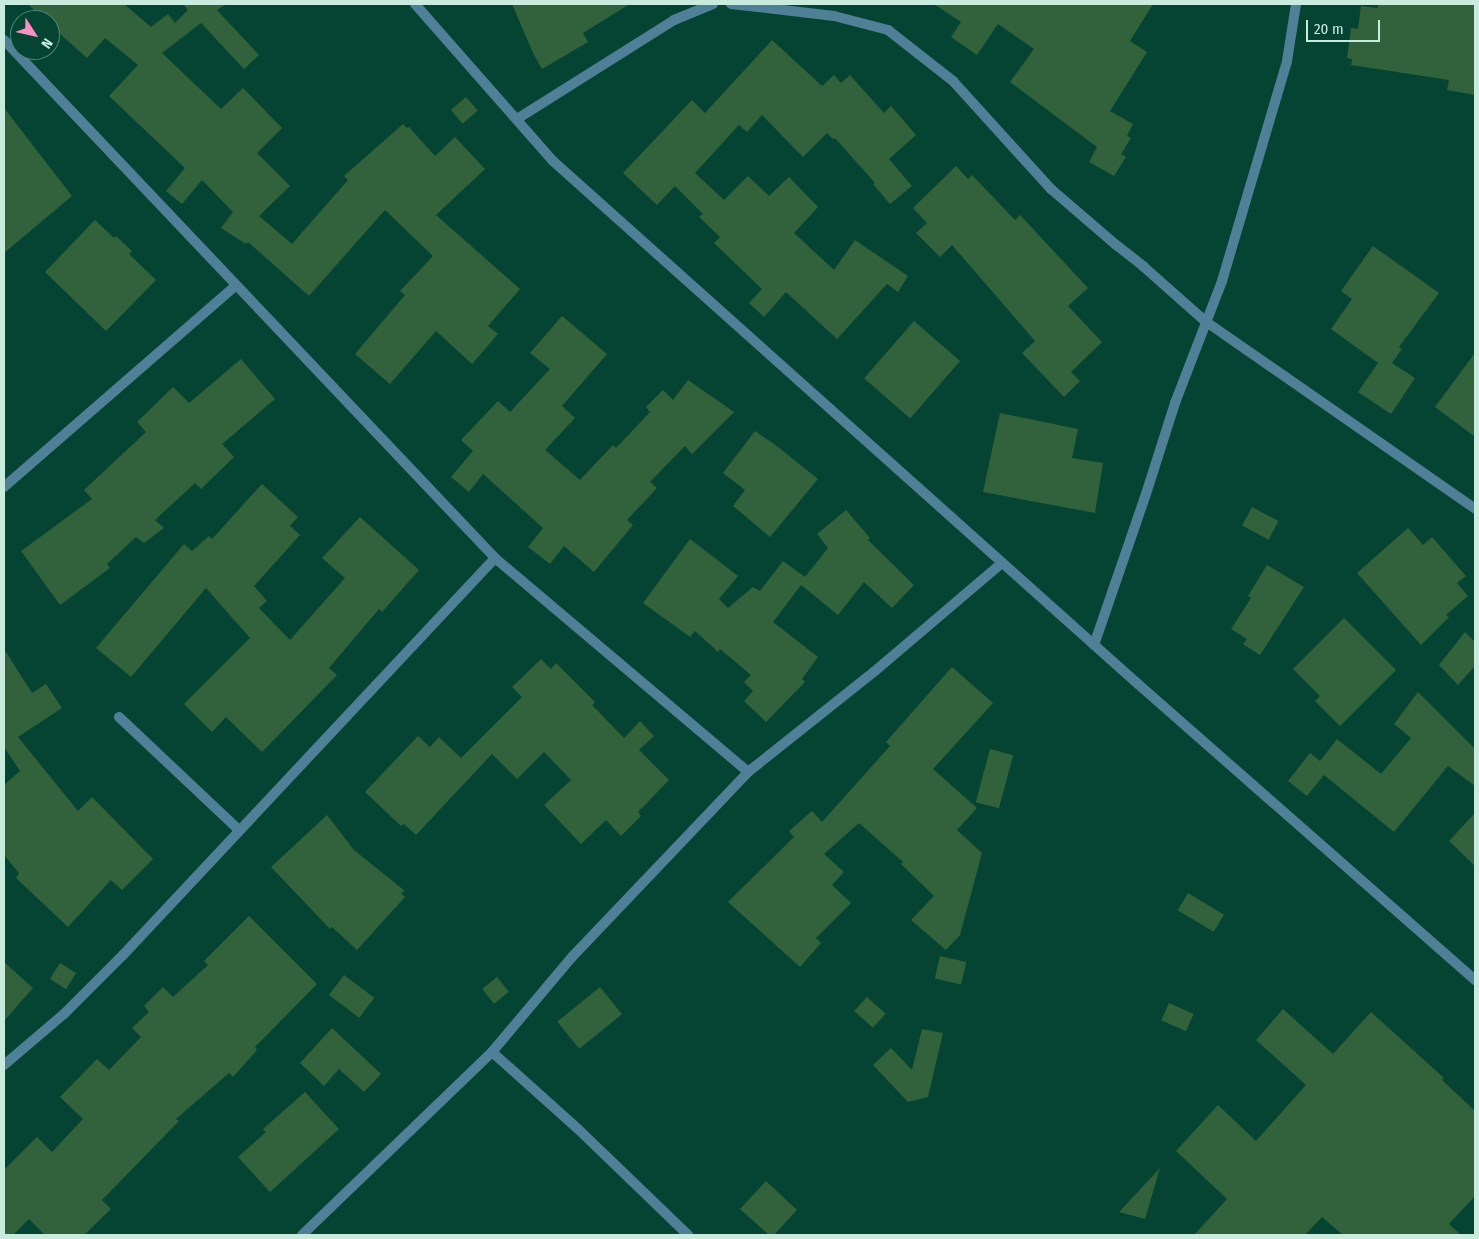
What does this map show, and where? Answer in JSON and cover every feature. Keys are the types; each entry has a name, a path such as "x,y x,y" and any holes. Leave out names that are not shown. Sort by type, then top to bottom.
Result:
{"street":[{"path":"415,4 553,161 1094,645 1475,980"},
{"path":"517,120 674,20 713,4"},
{"path":"731,4 834,16 888,30 953,81 1051,189 1205,321 1475,509"},
{"path":"1094,645 1175,403 1222,281 1236,237 1287,61 1296,4"},
{"path":"4,40 235,286 495,558 748,772"},
{"path":"4,487 235,286"},
{"path":"4,1065 77,1001 495,558"},
{"path":"302,1235 492,1052 572,957 748,772 874,671 1002,563"},
{"path":"119,717 239,830"},
{"path":"492,1052 578,1129 688,1235"}],"building":[{"path":"28,4 124,4 151,27 168,14 175,23 188,10 183,4 226,4 217,10 259,55 244,69 201,23 162,53 221,109 243,88 282,128 257,153 290,186 259,216 292,244 348,180 344,176 403,124 407,128 409,127 435,156 455,137 485,169 436,215 520,289 488,326 498,334 472,364 436,331 390,384 355,354 405,295 400,291 433,256 385,210 309,296 248,242 246,244 221,228 233,212 202,180 182,204 166,191 185,168 109,96 138,65 105,38 87,58 60,34 60,10 34,10"},
{"path":"512,4 630,4 583,33 588,42 542,69"},
{"path":"934,4 1153,4 1130,41 1147,52 1110,111 1133,124 1127,136 1131,138 1121,154 1126,157 1114,176 1089,162 1097,147 1010,82 1034,49 998,24 977,55 951,37 961,22"},
{"path":"1378,4 1475,4 1475,95 1447,90 1449,80 1351,65 1352,59 1347,58 1351,28 1358,29 1361,6 1378,8"},
{"path":"772,40 822,86 834,75 841,83 850,75 884,113 891,106 916,135 889,159 912,186 890,204 873,184 875,183 835,138 833,139 827,133 803,157 762,115 747,132 739,125 695,173 724,200 748,176 769,196 789,177 818,207 794,233 834,270 855,240 908,276 898,292 887,284 837,339 786,292 764,317 749,303 762,289 714,243 720,237 699,217 703,214 675,186 657,205 623,173 692,100 705,113"},
{"path":"466,97 478,111 463,124 451,110"},
{"path":"4,108 72,196 4,253"},
{"path":"956,166 968,179 972,175 1015,220 1020,215 1088,288 1068,306 1102,342 1071,372 1080,381 1064,397 1022,353 1035,341 952,245 940,257 916,233 927,223 913,208"},
{"path":"95,220 114,238 116,236 132,251 129,254 156,280 106,331 45,272"},
{"path":"1373,246 1439,293 1399,347 1402,349 1392,363 1415,378 1391,414 1358,392 1378,363 1331,329 1352,299 1341,291"},
{"path":"562,316 607,354 562,406 575,418 545,450 580,480 613,445 616,448 650,412 646,407 663,390 673,400 688,380 734,412 692,454 685,446 650,482 657,488 627,520 633,525 594,572 564,546 550,564 528,547 543,528 483,474 469,492 451,477 473,451 461,440 498,401 510,412 550,369 530,353"},
{"path":"914,321 960,361 910,418 864,378"},
{"path":"1475,353 1475,437 1435,407"},
{"path":"241,359 275,399 222,444 234,457 201,489 195,483 155,520 164,528 144,543 136,537 107,564 110,568 60,605 21,551 92,499 84,490 146,432 137,422 173,387 189,403"},
{"path":"1000,413 1078,429 1072,458 1103,463 1095,513 983,492"},
{"path":"755,431 818,479 770,537 733,506 745,490 723,473"},
{"path":"262,484 298,517 290,526 300,535 254,586 267,601 259,608 290,640 345,578 322,558 360,517 419,570 382,612 379,609 329,668 337,675 262,752 226,717 212,732 184,704 250,638 206,588 131,677 96,648 184,544 192,551 209,536 212,539"},
{"path":"1252,507 1278,521 1269,540 1242,526"},
{"path":"846,510 870,538 868,540 914,585 892,608 864,582 838,615 801,585 773,622 818,657 802,679 805,682 766,722 744,701 753,691 744,682 751,675 720,649 718,652 695,631 690,637 643,603 690,539 738,576 719,599 728,608 753,587 760,591 783,561 805,577 828,548 817,534"},
{"path":"1408,528 1423,545 1432,537 1466,576 1457,583 1468,596 1446,615 1449,617 1421,645 1357,573"},
{"path":"1267,565 1304,587 1260,655 1243,644 1247,639 1231,629 1251,598 1248,596"},
{"path":"1344,618 1396,670 1340,726 1315,701 1320,696 1293,669"},
{"path":"1465,632 1475,642 1475,666 1458,685 1439,665"},
{"path":"4,649 32,693 46,684 62,708 18,737 78,811 92,797 153,859 122,890 111,880 68,927 16,878 19,873 4,855 4,785 20,771 4,747"},
{"path":"541,659 551,669 556,663 595,702 592,705 624,738 640,721 654,736 639,750 669,780 638,812 641,816 621,836 606,820 581,844 544,805 571,780 544,752 517,779 492,754 416,835 404,824 401,826 365,792 418,736 430,747 439,737 461,758 522,697 512,687"},
{"path":"952,667 993,703 933,769 977,808 957,830 982,853 960,935 946,950 911,920 934,896 901,864 903,862 859,823 824,854 844,872 832,885 851,903 816,938 821,943 800,967 728,902 794,837 789,831 812,811 822,822 890,746 886,742"},
{"path":"1418,692 1475,749 1475,786 1448,766 1394,832 1324,775 1307,796 1288,781 1310,753 1320,761 1337,739 1381,774 1411,738 1394,724"},
{"path":"990,749 1013,755 999,808 976,802"},
{"path":"1475,813 1475,866 1449,841"},
{"path":"327,815 354,850 405,891 401,893 405,897 357,950 332,927 330,929 271,867"},
{"path":"1188,893 1224,915 1214,932 1178,910"},
{"path":"249,916 317,984 255,1047 257,1050 233,1077 229,1073 176,1119 179,1121 102,1200 111,1209 84,1235 45,1235 29,1219 13,1235 4,1235 4,1170 37,1137 52,1152 83,1119 60,1097 97,1059 109,1070 141,1037 132,1028 149,1012 144,1006 163,987 173,997 208,965 204,961"},
{"path":"940,956 966,962 961,984 935,978"},
{"path":"4,962 33,988 4,1021"},
{"path":"60,963 76,973 66,989 50,979"},
{"path":"344,975 374,998 359,1018 329,995"},
{"path":"497,977 509,992 494,1004 482,989"},
{"path":"600,987 622,1014 579,1049 557,1022"},
{"path":"867,997 886,1014 873,1028 854,1011"},
{"path":"1169,1003 1194,1014 1186,1031 1161,1020"},
{"path":"1283,1009 1333,1054 1371,1012 1444,1078 1442,1080 1475,1111 1475,1196 1449,1224 1461,1235 1343,1235 1322,1217 1305,1235 1194,1235 1227,1199 1176,1151 1218,1105 1256,1141 1306,1085 1256,1040"},
{"path":"332,1028 381,1074 364,1092 339,1069 324,1086 300,1063"},
{"path":"922,1029 943,1033 928,1097 908,1102 873,1065 891,1048 912,1070"},
{"path":"305,1092 339,1129 270,1192 238,1157 266,1132 263,1129"},
{"path":"1160,1168 1145,1219 1119,1212"},
{"path":"766,1181 797,1210 774,1235 769,1235 740,1209"}]}
